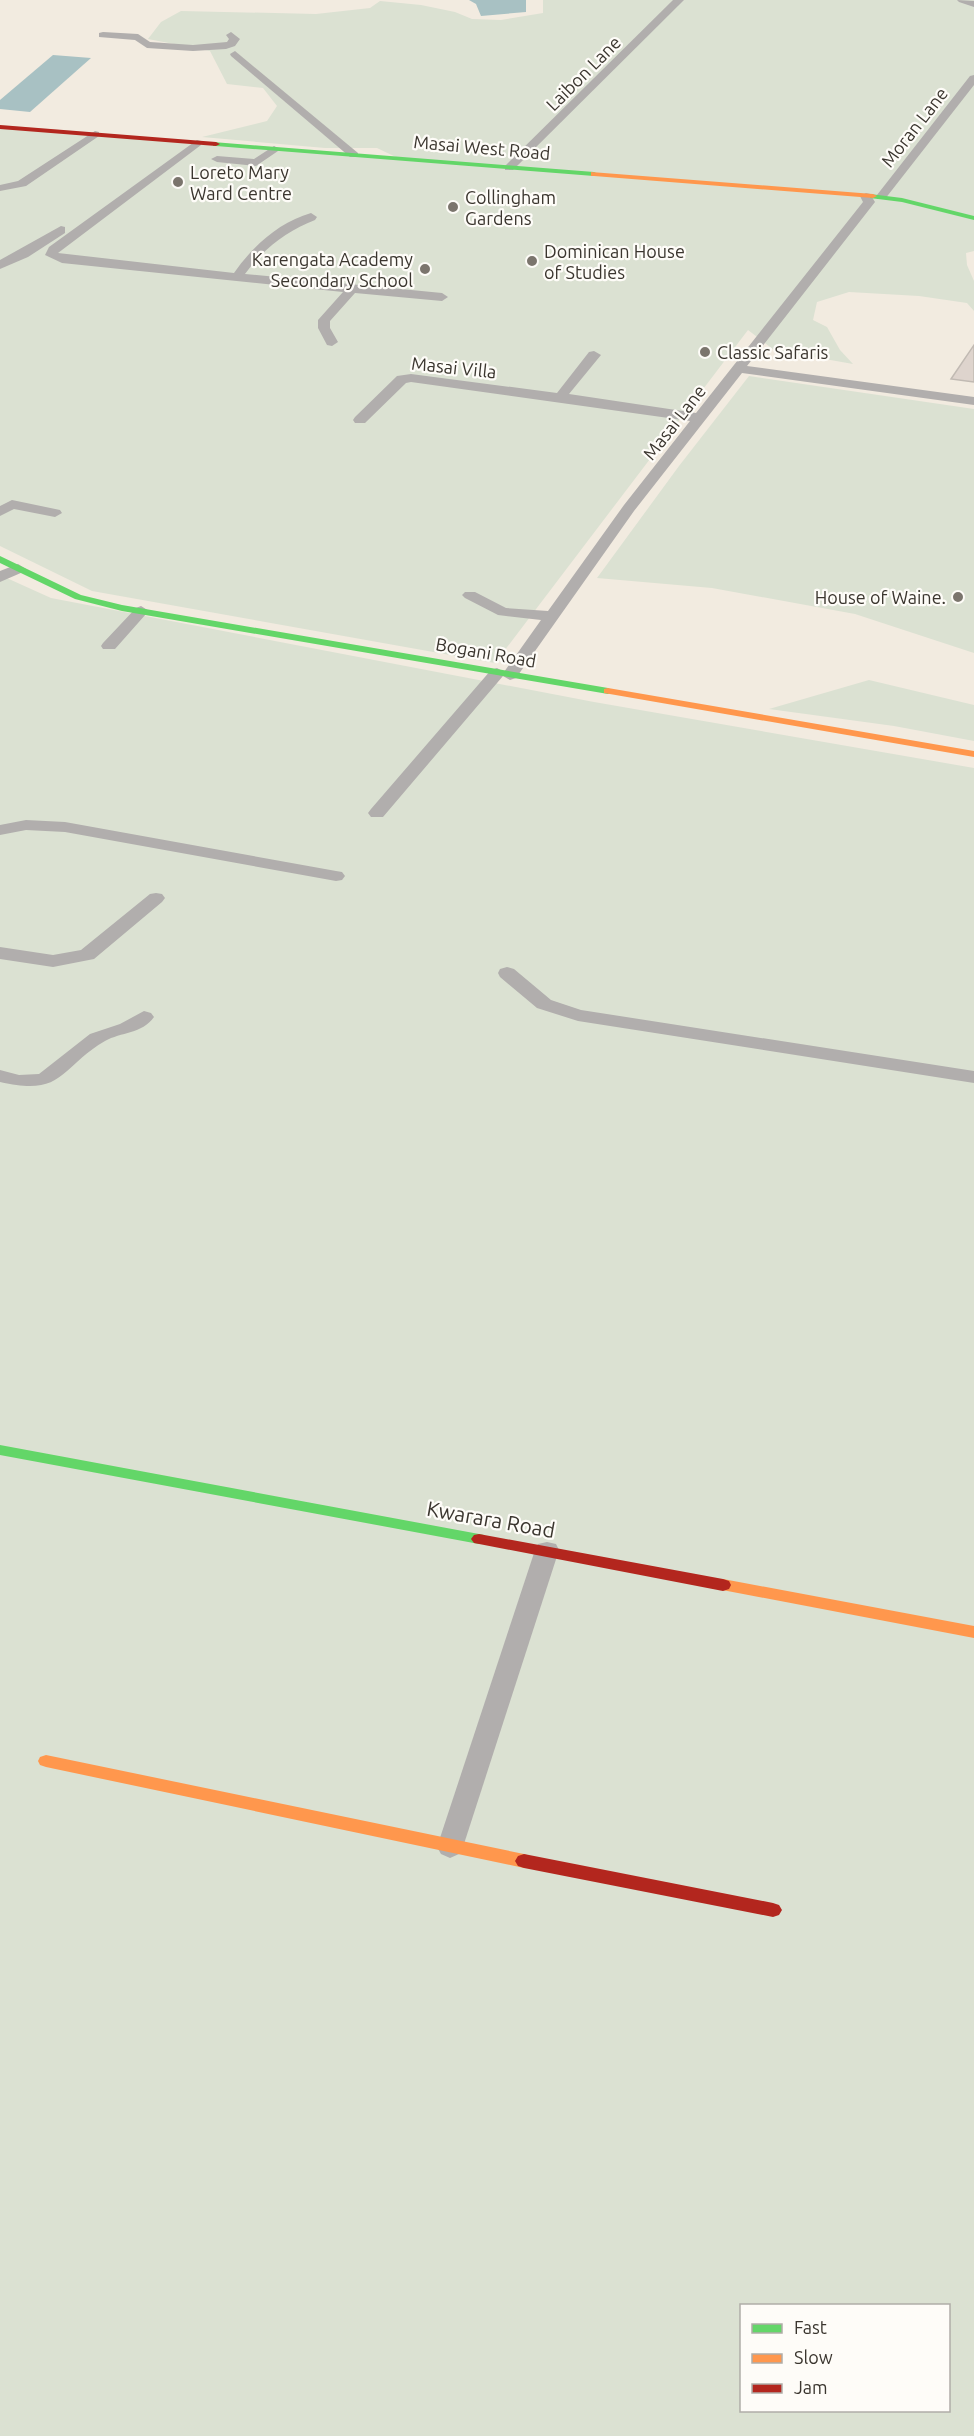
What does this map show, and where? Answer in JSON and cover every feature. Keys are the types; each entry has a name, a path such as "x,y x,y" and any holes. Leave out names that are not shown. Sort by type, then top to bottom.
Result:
{"street":[{"name":"Laibon Lane","path":"509,168 679,0"},
{"path":"962,0 974,4"},
{"path":"103,35 138,37 147,45 193,48 222,47 231,44 235,39 231,35"},
{"path":"235,54 354,155"},
{"name":"Moran Lane","path":"881,197 974,78"},
{"name":"Masai West Road","path":"0,127 881,197 974,218"},
{"path":"0,188 22,184 95,134"},
{"path":"0,265 24,254 190,142"},
{"path":"190,142 53,250 51,255 62,259 238,276 352,290 442,297"},
{"path":"218,159 256,163 273,149"},
{"name":"Masai Lane","path":"377,813 503,674 551,616 622,517 869,202 866,196"},
{"path":"238,276 251,257 291,226 311,217"},
{"path":"0,252 24,254"},
{"path":"332,342 324,328 324,320 352,290"},
{"path":"560,397 594,355"},
{"path":"739,369 974,401"},
{"name":"Masai Villa","path":"360,420 402,379 406,378 560,397 699,418"},
{"path":"0,512 12,504 55,513"},
{"name":"Bogani Road","path":"0,559 78,597 141,611 974,754"},
{"path":"0,576 18,569"},
{"path":"470,595 503,612 551,616"},
{"path":"109,646 141,611"},
{"path":"0,830 26,825 66,827 336,876"},
{"path":"0,952 53,960 87,955 156,898"},
{"path":"507,973 544,1004 578,1015 974,1077"},
{"path":"0,1076 28,1082 43,1081 53,1076 97,1038 126,1028 144,1017"},
{"name":"Kwarara Road","path":"0,1450 547,1550 974,1632"},
{"path":"450,1847 547,1550"},
{"path":"46,1761 450,1847 772,1910"}],"green space":[{"path":"543,0 974,0 974,251 966,253 967,265 974,281 974,311 967,303 919,296 849,292 817,302 813,320 827,327 840,350 853,364 774,350 748,330 495,663 92,591 0,546 0,125 398,158 377,148 325,148 202,137 267,121 277,106 263,88 227,84 210,51 148,39 161,22 181,11 316,14 370,8 380,1 421,5 455,12 472,19 501,20 543,13"},
{"path":"749,376 974,409 974,653 855,614 712,588 597,578 679,466"},
{"path":"0,575 51,598 594,702 974,768 974,2436 0,2436"},
{"path":"869,680 974,705 974,741 894,726 769,709"}],"water":[{"path":"469,0 526,0 526,12 481,16 476,4"},
{"path":"53,55 91,58 30,112 0,109 0,100"}],"building":[{"path":"974,345 974,382 951,379"}],"traffic: fast":[{"path":"216,144 594,174"},
{"path":"873,196 902,200 974,218"},
{"path":"0,559 78,597 122,608 608,691"},
{"path":"0,1450 479,1539"}],"traffic: slow":[{"path":"594,174 873,196"},
{"path":"608,691 974,754"},
{"path":"723,1585 974,1632"},
{"path":"46,1761 524,1861"}],"traffic: jam":[{"path":"0,127 216,144"},
{"path":"479,1539 723,1585"},
{"path":"524,1861 773,1910"}],"place":[{"name":"Loreto Mary Ward Centre","path":"178,182"},
{"name":"Collingham Gardens","path":"453,207"},
{"name":"Dominican House of Studies","path":"532,261"},
{"name":"Karengata Academy Secondary School","path":"425,269"},
{"name":"Classic Safaris","path":"705,352"},
{"name":"House of Waine.","path":"958,597"}]}
